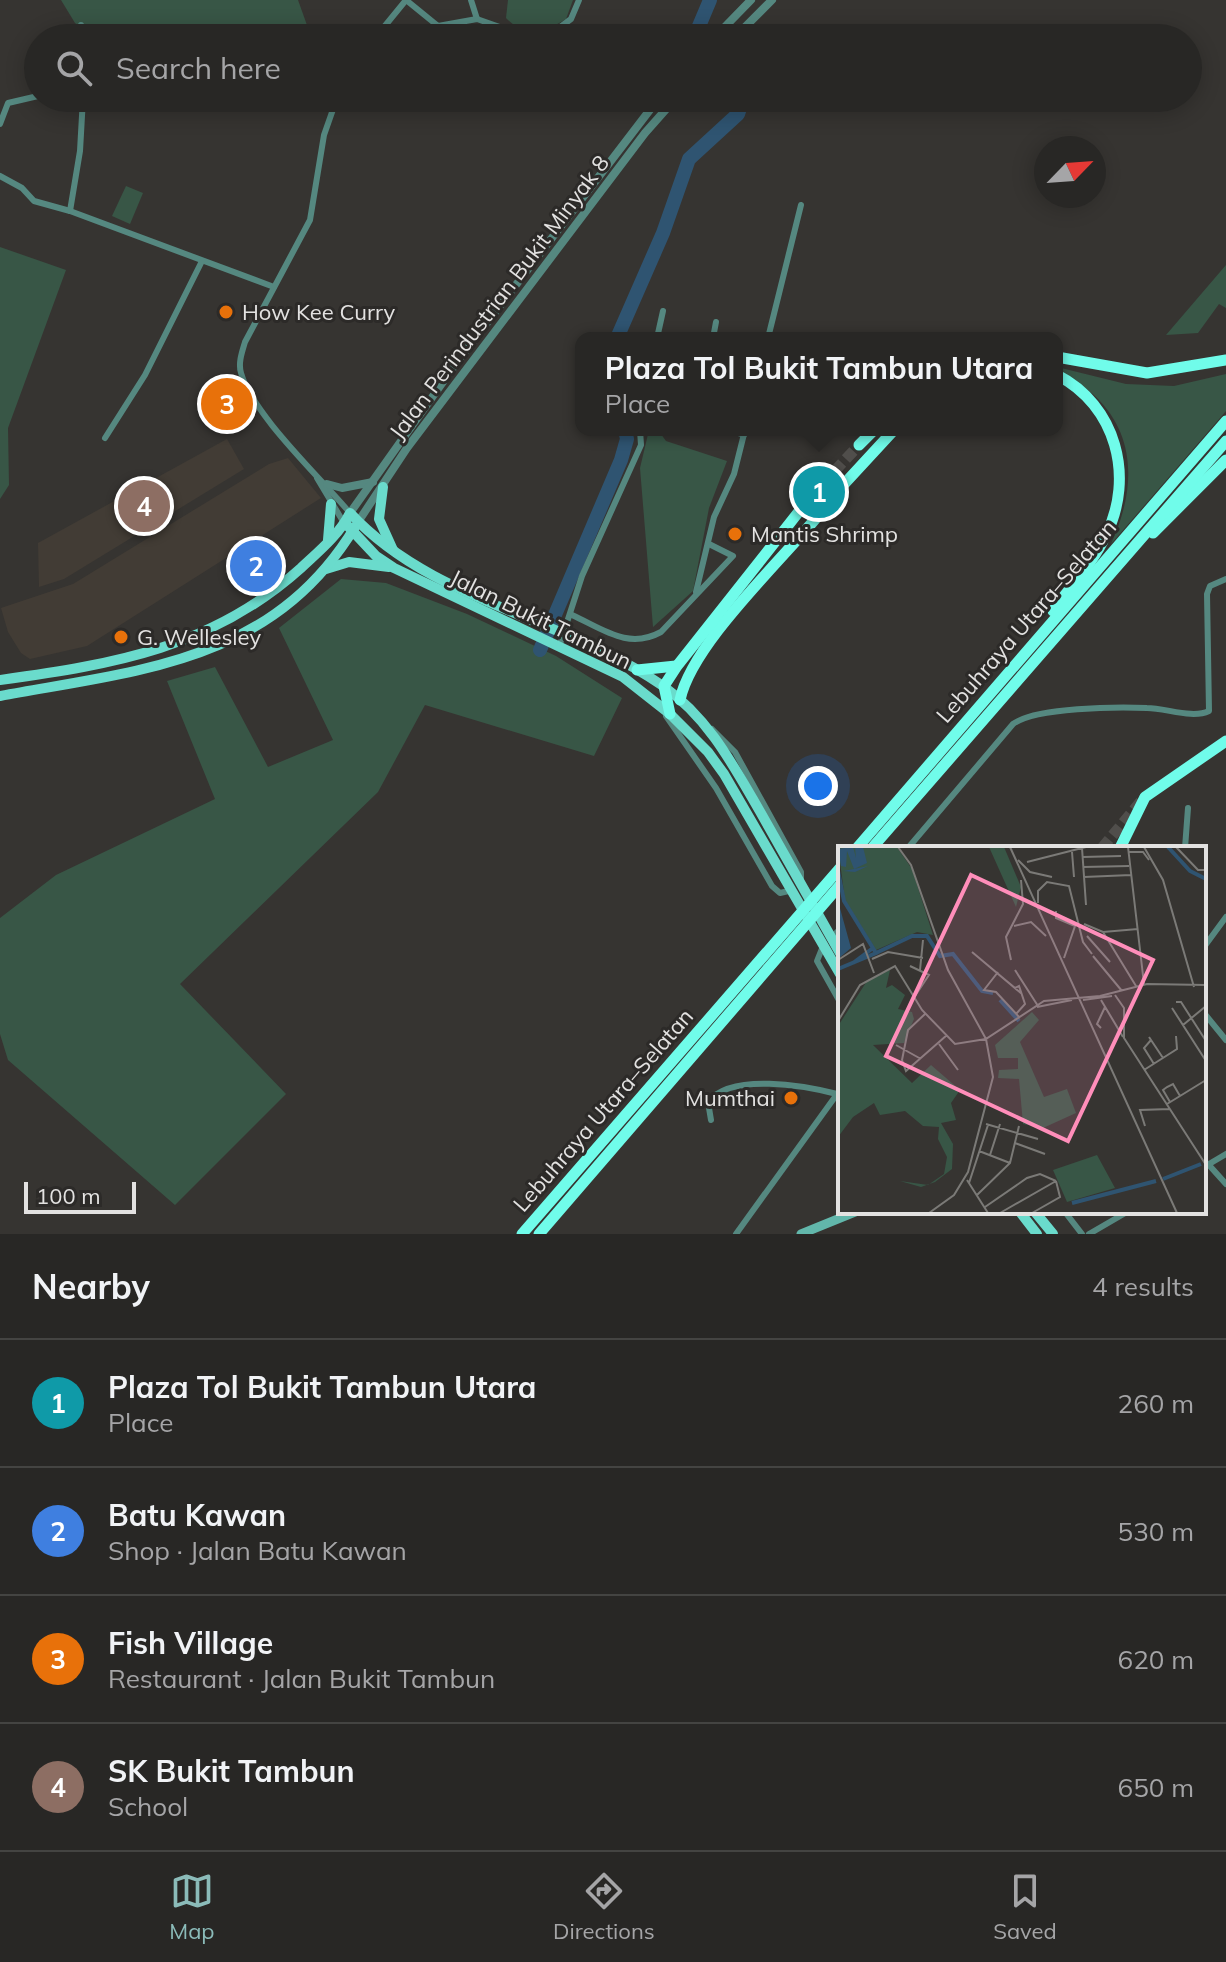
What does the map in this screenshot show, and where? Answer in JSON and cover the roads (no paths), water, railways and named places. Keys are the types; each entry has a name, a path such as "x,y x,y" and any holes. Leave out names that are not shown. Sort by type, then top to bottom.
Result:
{"highway":[{"path":"1063,358 1147,373 1226,360"},
{"path":"1029,649 1105,537 1119,497 1118,461 1110,430 1085,395 1063,379"},
{"name":"Lebuhraya Utara–Selatan","path":"859,846 1226,421"},
{"path":"859,445 868,436"},
{"path":"834,495 888,436"},
{"name":"Lebuhraya Utara–Selatan","path":"874,846 1226,441"},
{"path":"1126,555 1164,523 1226,460"},
{"path":"670,714 664,686 812,495"},
{"path":"680,700 689,670 707,645 826,506"},
{"path":"637,670 677,666"},
{"path":"1121,846 1145,797 1226,741"},
{"name":"Lebuhraya Utara–Selatan","path":"522,1234 838,870"},
{"name":"Lebuhraya Utara–Selatan","path":"539,1234 838,887"}],"main road":[{"path":"378,484 379,519 395,554"},
{"path":"328,542 331,504"},
{"path":"0,680 161,649 192,639 250,609 351,523"},
{"path":"0,696 141,671 196,656 271,617 320,572 351,523"},
{"name":"Jalan Bukit Tambun","path":"351,523 395,554 637,670 680,700 721,743 744,796 838,970"},
{"name":"Jalan Bukit Tambun","path":"351,523 394,568 623,677 670,714 708,752 744,796 838,950"},
{"path":"320,572 349,562 394,568"},
{"path":"801,1234 850,1214"},
{"path":"1022,1214 1037,1234"},
{"path":"1037,1214 1053,1234"}],"street":[{"path":"471,0 477,19"},
{"path":"564,24 571,19 579,0"},
{"path":"728,24 751,0"},
{"path":"748,24 772,0"},
{"path":"387,24 408,1 436,24"},
{"path":"449,24 477,19 491,24"},
{"path":"0,124 8,103 24,99"},
{"path":"70,211 80,151 82,112"},
{"name":"Jalan Bukit Tambun","path":"332,112 310,220 242,350 241,374 265,413 315,475 331,504 351,523"},
{"name":"Jalan Perindustrian Bukit Minyak 8","path":"351,523 451,370 648,112"},
{"name":"Jalan Perindustrian Bukit Minyak 8","path":"378,484 664,112"},
{"path":"0,176 22,188 36,202 70,211 274,287"},
{"path":"769,332 801,205"},
{"path":"105,438 145,375 202,261"},
{"path":"658,332 663,311"},
{"path":"714,332 716,322"},
{"path":"556,645 572,615 582,576 641,445 640,436"},
{"path":"695,595 714,517 734,474 743,436"},
{"name":"Jalan Bukit Tambun","path":"315,475 327,484 351,523"},
{"path":"327,484 342,488 378,484"},
{"path":"572,615 637,641 661,632 733,556 709,544"},
{"path":"910,846 1013,724 1025,717 1047,712 1147,708 1198,714 1209,711 1207,594 1210,586 1226,579"},
{"path":"658,705 716,788 772,886 780,893 800,886 801,872 730,745 700,720"},
{"path":"1185,846 1188,808"},
{"path":"1206,944 1226,917"},
{"path":"838,932 817,954 817,961 838,998"},
{"path":"1206,1015 1226,1040"},
{"path":"711,1120 708,1102 722,1090 791,1084 838,1092"},
{"path":"738,1233 838,1093"},
{"path":"1226,1154 1206,1165 1226,1184"},
{"path":"1067,1214 1082,1234"},
{"path":"1089,1234 1124,1214"}],"waterway":[{"path":"700,24 710,0"},
{"path":"620,332 663,233 689,159 739,112"},
{"path":"540,650 621,460 626,436"}],"tunnel":[{"path":"812,495 859,445"},
{"path":"1104,846 1143,799"}],"place":[{"name":"How Kee Curry","path":"226,312"},
{"name":"Fish Village","path":"227,404"},
{"name":"Plaza Tol Bukit Tambun Utara","path":"819,492"},
{"name":"SK Bukit Tambun","path":"144,506"},
{"name":"Mantis Shrimp","path":"735,534"},
{"name":"Batu Kawan","path":"256,566"},
{"name":"G. Wellesley","path":"121,637"},
{"name":"Mumthai","path":"791,1098"}]}
